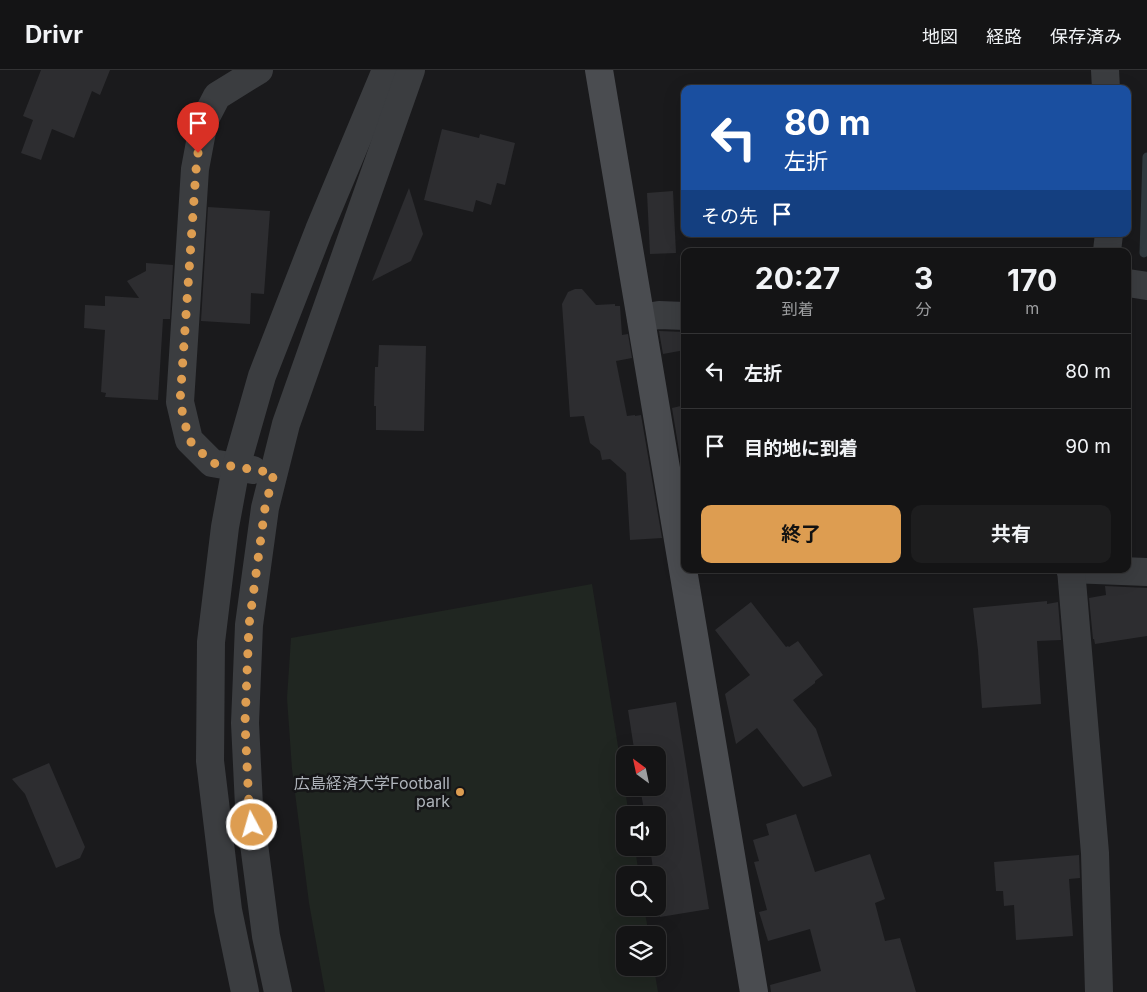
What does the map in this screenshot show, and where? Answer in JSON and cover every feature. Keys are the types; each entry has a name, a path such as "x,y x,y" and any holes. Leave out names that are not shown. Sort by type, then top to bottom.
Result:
{"street":[{"path":"259,70 217,96 204,121 196,170 180,402 189,440 212,463 274,473"},
{"path":"245,992 228,910 210,761 211,642 225,527 236,467 262,376 319,230 391,70"},
{"path":"278,992 266,936 249,806 245,723 249,625 265,508 286,424 391,70"},
{"path":"598,70 681,557"},
{"path":"1105,70 1106,85"},
{"path":"641,318 659,315 681,316"},
{"path":"1131,571 1147,572"},
{"path":"684,573 754,992"},
{"path":"1070,573 1096,853 1099,992"}],"shaded area":[{"name":"広島経済大学Football park","path":"592,584 618,746 616,746 616,796 626,796 628,806 616,806 616,856 636,856 638,866 616,866 616,916 645,916 647,926 616,926 616,976 655,976 658,992 325,992 309,903 292,769 287,698 291,638"}],"building":[{"path":"41,70 110,70 100,95 92,91 74,138 52,129 41,160 21,153 33,120 23,116"},
{"path":"442,129 479,138 480,134 515,143 505,185 497,183 491,205 476,200 473,212 424,200"},
{"path":"409,188 423,234 411,261 372,281"},
{"path":"673,191 676,253 650,254 647,193"},
{"path":"208,207 270,211 264,294 251,293 250,324 201,321"},
{"path":"146,263 173,265 170,319 163,319 158,400 105,397 106,393 101,392 105,330 84,328 85,305 105,306 105,296 139,298 127,281 146,271"},
{"path":"582,289 596,305 615,304 615,306 620,306 622,335 628,334 632,358 616,361 627,416 641,415 662,538 630,540 626,473 610,459 602,460 600,451 590,443 584,416 570,417 562,304 568,292"},
{"path":"659,331 681,332 681,351 663,354"},
{"path":"379,345 426,346 424,431 376,430 376,406 374,406 375,367 378,367"},
{"path":"681,406 681,463 672,408"},
{"path":"1105,586 1147,588 1147,636 1095,644 1089,598 1106,595"},
{"path":"1047,601 1047,604 1058,602 1061,640 1037,641 1041,704 982,708 973,608"},
{"path":"751,602 786,647 798,641 823,675 793,700 816,729 832,776 803,787 757,728 736,744 725,694 750,675 715,630"},
{"path":"676,702 709,909 660,917 666,916 666,866 653,866 651,856 666,856 666,806 643,806 641,796 666,796 666,746 634,746 628,710"},
{"path":"49,763 85,847 80,858 56,868 25,794 12,779"},
{"path":"796,814 815,872 870,854 885,899 875,903 885,941 900,938 916,992 771,992 770,985 821,971 810,929 768,941 759,912 767,910 754,862 759,861 753,840 769,835 766,824"},
{"path":"1079,855 1080,878 1069,879 1073,936 1016,940 1014,905 1004,906 1003,891 996,891 994,862"}],"waterway":[{"path":"1144,253 1147,157"}],"place":[{"name":"広島経済大学Football park","path":"460,792"}],"route":[{"path":"198,153 180,402 189,440 212,463 274,473 265,508 249,625 245,723 249,806 252,825"}]}
